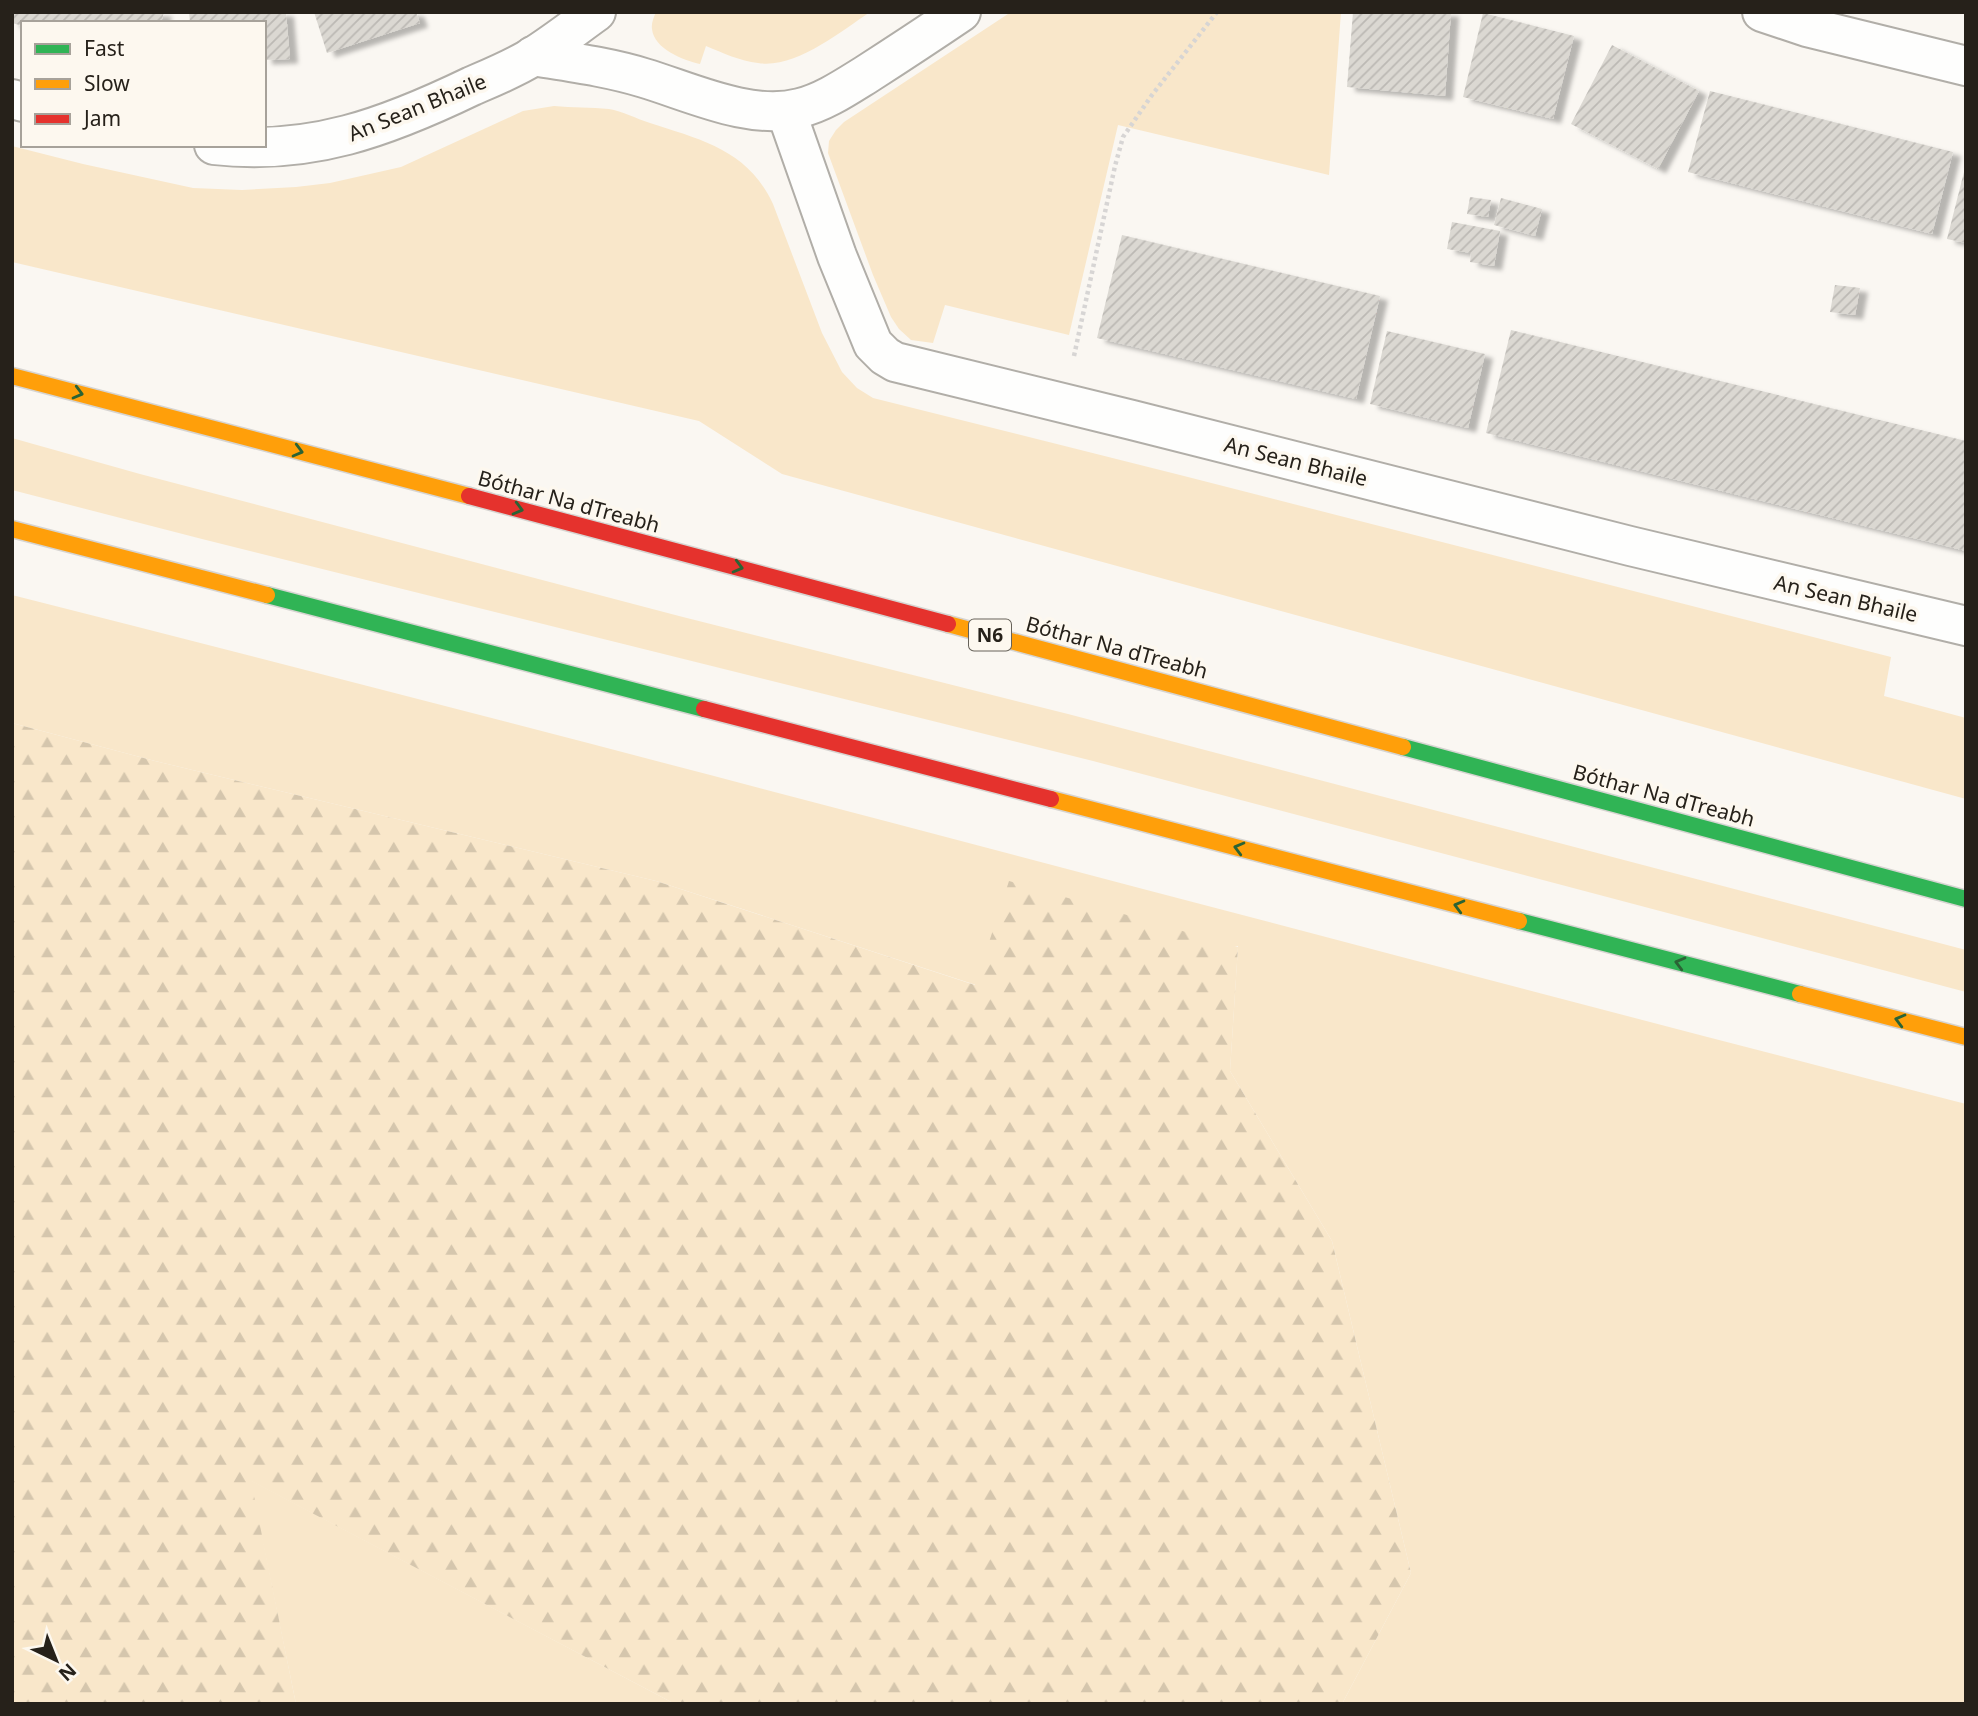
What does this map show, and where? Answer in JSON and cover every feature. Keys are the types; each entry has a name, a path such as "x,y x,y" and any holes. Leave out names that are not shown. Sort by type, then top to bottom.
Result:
{"highway":[{"name":"Bóthar Na dTreabh","path":"12,376 761,573 1966,899"},
{"path":"12,529 1966,1037"}],"street":[{"name":"An Sean Bhaile","path":"266,146 353,135 410,114 533,57 596,12"},
{"path":"533,57 642,77 720,103 786,111 815,103 846,88 961,12"},
{"path":"1762,12 1807,27 1966,66"},
{"name":"An Sean Bhaile","path":"786,111 836,256 873,344 885,356 901,365 1063,403 1617,543 1966,626"}],"path":[{"path":"1063,403 1115,166 1124,137 1152,95 1217,12"}],"green space":[{"path":"656,12 870,12 831,39 787,60 772,63 751,62 706,46 700,64 678,56 658,42 652,27"},
{"path":"1011,12 1341,12 1329,175 1118,125 1069,335 945,305 933,343 911,340 891,317 873,275 828,153 829,141 844,122"},
{"path":"554,106 619,111 705,142 737,159 751,171 773,204 822,333 842,372 857,388 873,398 1891,657 1884,696 1966,718 1966,799 782,474 699,421 12,262 12,146 193,188 242,190 296,187 330,183 401,167 523,111"},
{"path":"12,438 679,616 1068,714 1966,950 1966,992 1093,761 12,490"},
{"path":"12,595 1966,1104 1966,1704 1342,1704 1411,1573 1332,1241 1230,1071 1238,946 976,985 656,881 155,761 12,723"},
{"path":"12,723 155,761 656,881 975,985 1009,881 1238,947 1230,1071 1332,1241 1411,1573 1342,1704 675,1704 251,1481 296,1704 12,1704"},
{"path":"250,1480 675,1704 296,1704"}],"building":[{"path":"12,12 164,12 162,21 21,21 21,25 12,23"},
{"path":"189,12 286,12 290,59 266,60 266,21 190,21"},
{"path":"314,12 416,12 420,23 327,53"},
{"path":"1353,12 1451,12 1445,96 1347,87"},
{"path":"1483,13 1574,36 1553,119 1463,97"},
{"path":"1612,45 1699,91 1658,169 1571,124"},
{"path":"1710,91 1953,152 1932,234 1688,172"},
{"path":"1966,168 1966,243 1947,239"},
{"path":"1470,197 1491,200 1488,217 1467,214"},
{"path":"1501,198 1542,209 1535,236 1494,225"},
{"path":"1452,222 1500,231 1494,266 1470,262 1471,253 1447,249"},
{"path":"1122,235 1380,296 1356,399 1097,338"},
{"path":"1835,285 1860,288 1855,315 1830,312"},
{"path":"1511,330 1966,441 1966,551 1486,433"},
{"path":"1387,331 1485,354 1468,428 1370,404"}],"traffic: fast":[{"path":"267,595 704,709"},
{"path":"1403,747 1966,899"},
{"path":"1519,921 1800,994"}],"traffic: slow":[{"path":"12,376 469,496"},
{"path":"12,529 267,595"},
{"path":"948,624 1403,747"},
{"path":"1051,799 1519,921"},
{"path":"1800,994 1966,1037"}],"traffic: jam":[{"path":"469,496 948,624"},
{"path":"704,709 1051,799"}]}
